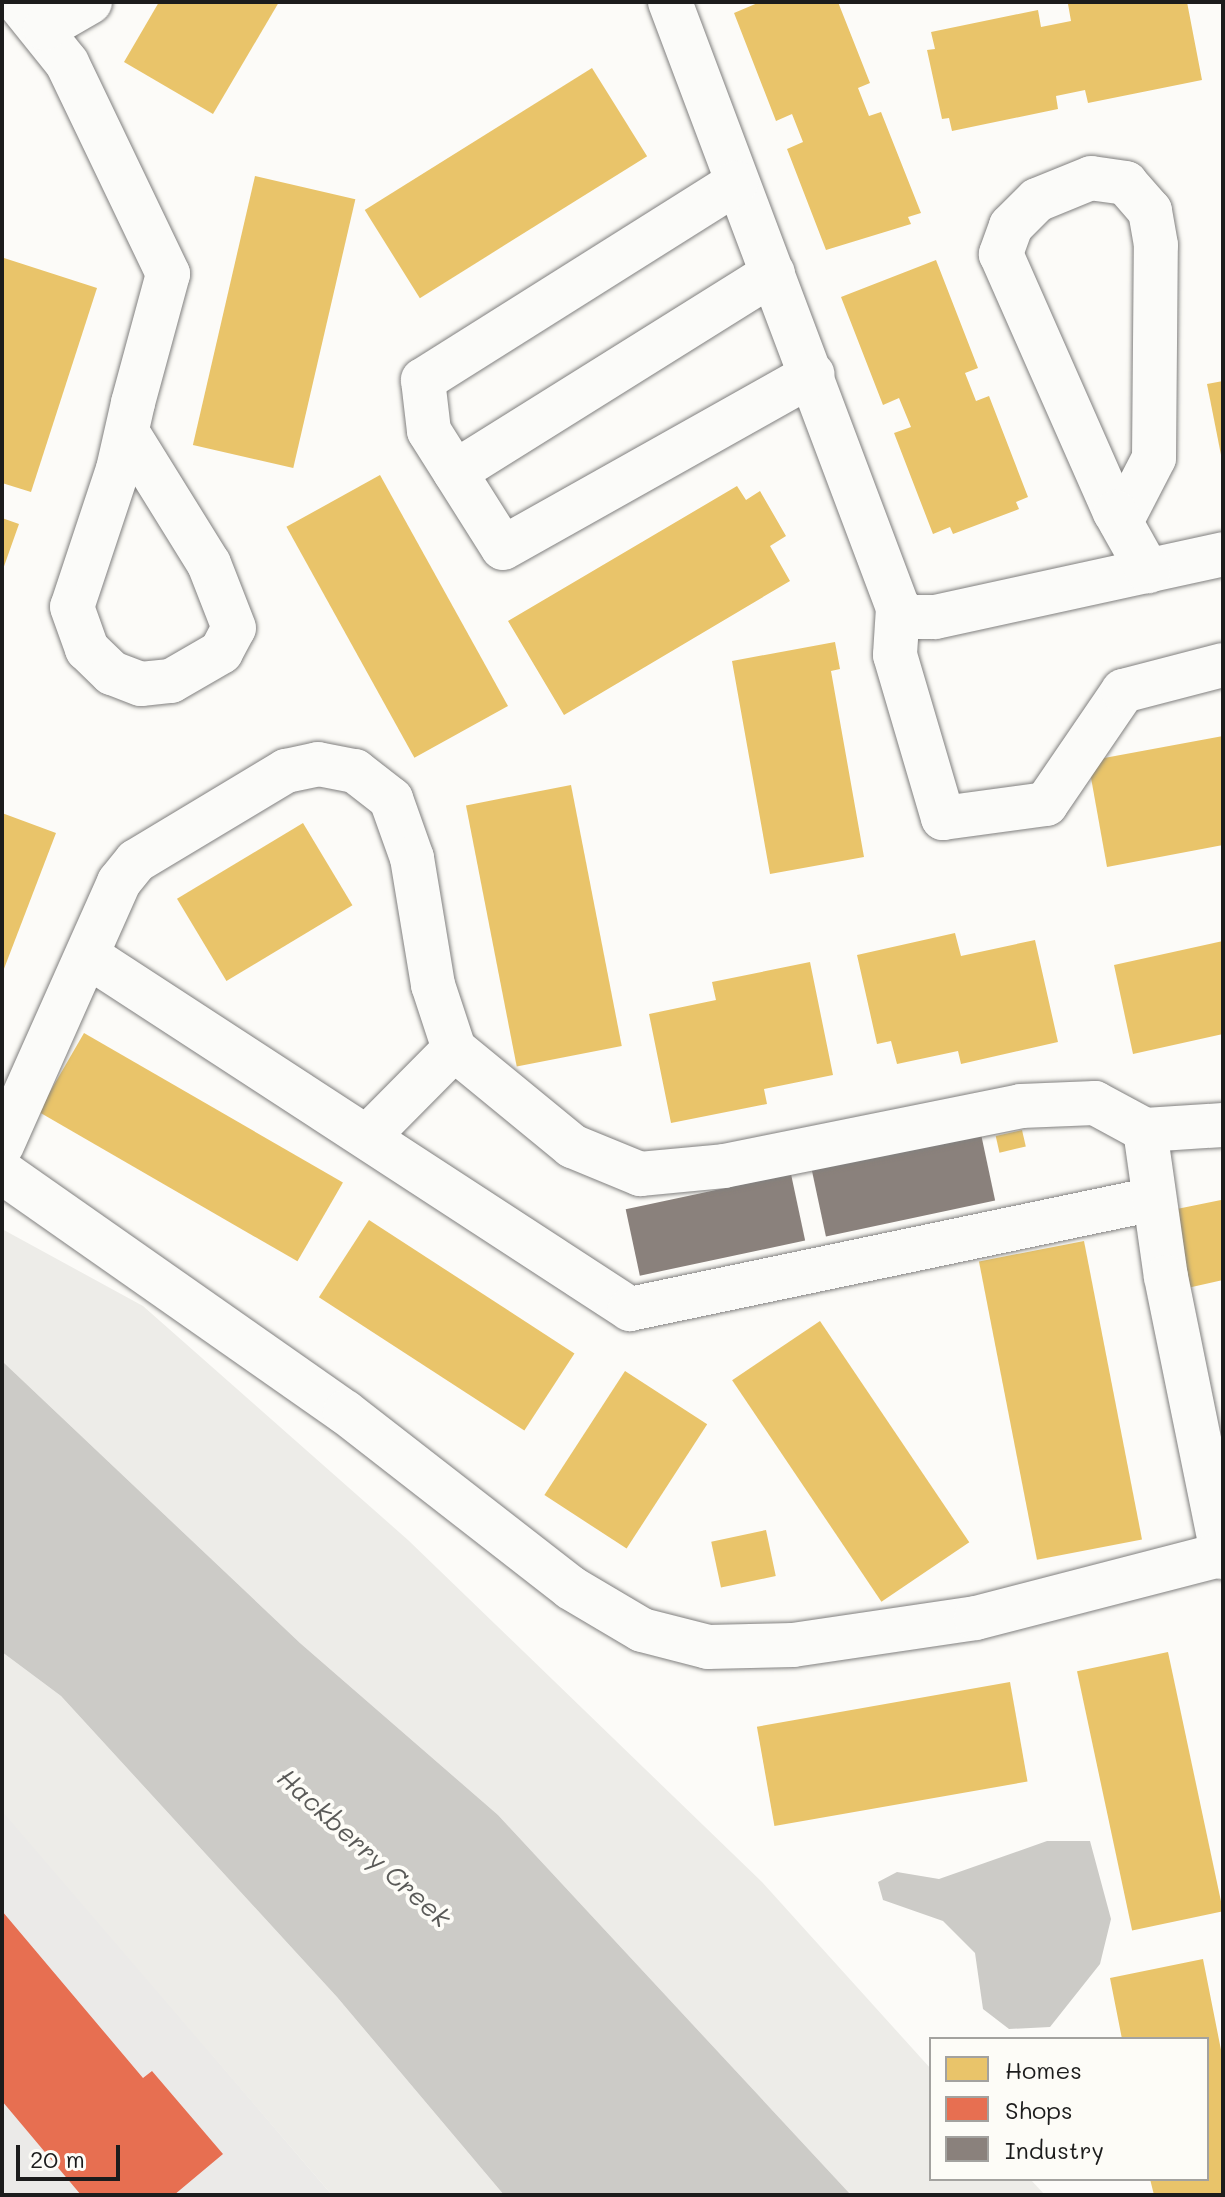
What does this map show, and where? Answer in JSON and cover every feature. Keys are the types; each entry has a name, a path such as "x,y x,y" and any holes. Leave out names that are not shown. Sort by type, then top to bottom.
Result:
{"lane":[{"path":"90,2 31,15 168,274 127,432 72,607 87,649 112,673 141,684 171,681 221,652 234,628 209,564 127,432"},
{"path":"670,2 736,183 813,374 898,608 895,655 943,818 1046,804 1123,691 1223,665"},
{"path":"1121,522 1154,458 1156,245 1150,211 1126,183 1091,178 1037,200 1011,226 1001,254 1121,522 1148,571"},
{"path":"736,183 423,380 429,431 503,548 813,374"},
{"path":"455,472 773,273"},
{"path":"898,608 910,617 935,617 1223,554"},
{"path":"2,1145 88,956 136,861 286,771 318,764 355,771 391,799 407,843 433,985 454,1049 572,1146 640,1174 724,1166 1021,1106 1095,1103 1145,1130 1223,1125"},
{"path":"88,956 370,1134 630,1309 1154,1199"},
{"path":"370,1134 454,1049"},
{"path":"2,1172 345,1412 571,1588 642,1630 708,1647 793,1645 976,1618 1223,1555 1154,1199 1145,1130"}],"shaded area":[{"path":"2,1229 143,1306 408,1540 762,1882 929,2067 929,2181 1032,2181 1045,2195 851,2195 498,1815 300,1643 2,1361"},
{"path":"2,1652 61,1696 337,1997 504,2195 332,2195 2,1811"},
{"path":"2,1811 10,1818 332,2195 2,2195"}],"water":[{"name":"Hackberry Creek","path":"2,1361 300,1643 498,1815 851,2195 504,2195 337,1997 61,1696 2,1652"},
{"path":"1047,1841 1090,1841 1111,1919 1100,1964 1050,2027 1009,2029 983,2009 975,1953 943,1921 883,1900 878,1882 897,1872 939,1879"}],"building: Homes":[{"path":"159,2 279,2 213,114 124,62"},
{"path":"760,2 838,2 870,83 858,88 869,116 881,112 921,213 908,217 911,224 826,250 787,149 803,142 792,114 776,121 734,13"},
{"path":"1187,2 1202,80 1088,103 1085,90 1056,96 1058,109 952,131 949,118 942,119 927,50 935,49 931,32 1038,10 1041,27 1071,21 1068,4"},
{"path":"592,68 647,156 420,298 365,210"},
{"path":"255,176 355,199 293,468 193,445"},
{"path":"4,258 97,288 31,492 2,483"},
{"path":"936,260 978,368 965,373 976,401 989,396 1028,497 1016,502 1019,509 953,534 950,527 933,534 894,433 911,427 899,398 883,405 841,297"},
{"path":"1223,381 1223,460 1222,460 1207,384"},
{"path":"380,475 508,706 414,758 286,527"},
{"path":"737,486 746,500 760,491 786,536 770,546 790,581 564,715 508,621"},
{"path":"2,518 19,524 2,572"},
{"path":"835,642 840,669 831,671 864,857 770,874 732,661"},
{"path":"1223,736 1223,845 1107,867 1088,761"},
{"path":"571,785 622,1046 517,1067 466,805"},
{"path":"2,813 56,833 2,974"},
{"path":"303,823 352,905 226,981 177,899"},
{"path":"955,933 961,956 1035,940 1058,1042 961,1064 958,1051 897,1064 891,1041 877,1044 857,955"},
{"path":"1223,941 1223,1034 1133,1054 1114,965"},
{"path":"810,962 833,1075 764,1089 767,1104 671,1123 649,1014 716,1000 712,982"},
{"path":"84,1033 343,1182 297,1261 38,1112"},
{"path":"1022,1130 1026,1147 1000,1153 996,1136"},
{"path":"1223,1184 1223,1280 1183,1289 1167,1211 1221,1200"},
{"path":"369,1220 574,1353 524,1431 319,1297"},
{"path":"1084,1241 1142,1539 1037,1560 979,1261"},
{"path":"820,1321 969,1542 881,1602 732,1380"},
{"path":"625,1371 707,1424 627,1548 544,1495"},
{"path":"766,1530 776,1576 721,1588 711,1542"},
{"path":"1168,1652 1223,1911 1132,1931 1077,1671"},
{"path":"1010,1682 1028,1781 774,1826 757,1727"},
{"path":"1203,1959 1223,2060 1223,2195 1154,2195 1150,2181 1209,2181 1209,2037 1122,2037 1110,1978"}],"building: Shops":[{"path":"2,1911 143,2078 152,2071 223,2154 174,2195 81,2195 2,2101"}],"building: Industry":[{"path":"981,1134 995,1201 826,1236 812,1170"},
{"path":"791,1174 805,1241 640,1276 626,1209"}]}
